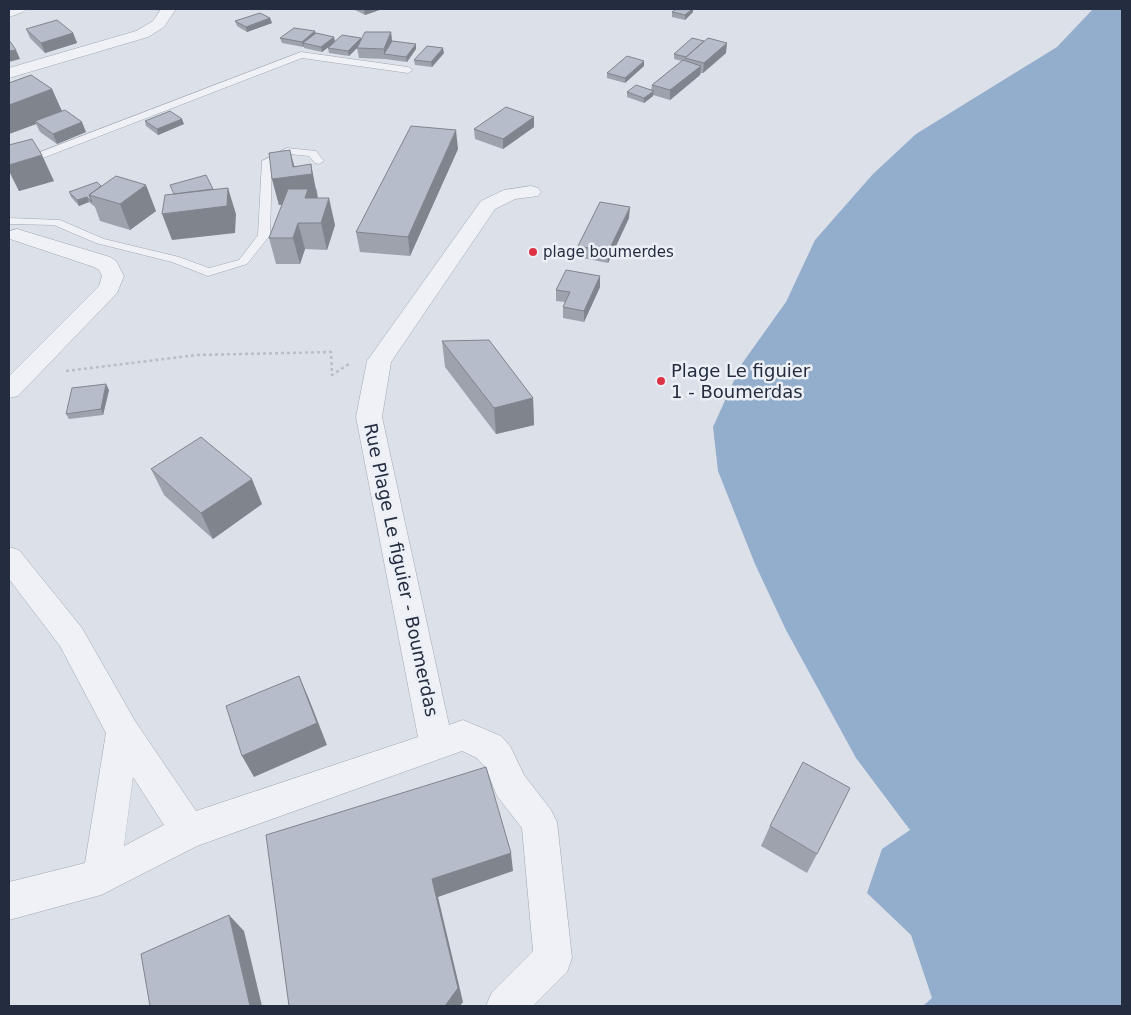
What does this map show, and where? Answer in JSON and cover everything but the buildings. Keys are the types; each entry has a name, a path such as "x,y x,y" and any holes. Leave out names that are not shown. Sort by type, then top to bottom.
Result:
{"street":[{"path":"9,12 18,9"},
{"path":"9,73 142,34 159,24 168,9"},
{"name":"Rue Plage Le figuier - Boumerdas","path":"450,741 427,699 369,417 379,361 488,205 511,194 531,192"},
{"path":"11,232 102,262 108,266 113,276 109,288 15,383"},
{"path":"9,558 71,637 123,732 188,831"},
{"path":"101,877 123,732"},
{"path":"9,902 101,877 188,831 450,741 489,747 498,757 505,770 508,784 539,822 553,958 506,1006"}],"lane":[{"path":"9,168 301,54 408,70"},
{"path":"11,232 56,222 100,241 175,259 208,272 243,262 264,235 267,161 287,152 312,153 318,162"}],"path":[{"path":"15,383 197,355 331,352 332,375 355,360 379,361"}],"water":[{"path":"1093,9 1122,9 1122,1006 923,1006 932,998 911,935 867,893 882,849 910,830 856,758 786,630 755,564 718,471 713,427 741,365 786,302 815,240 873,174 916,134 1057,47"}],"place":[{"name":"plage boumerdes","path":"533,252"},
{"name":"Plage Le figuier 1 - Boumerdas","path":"661,381"}]}
